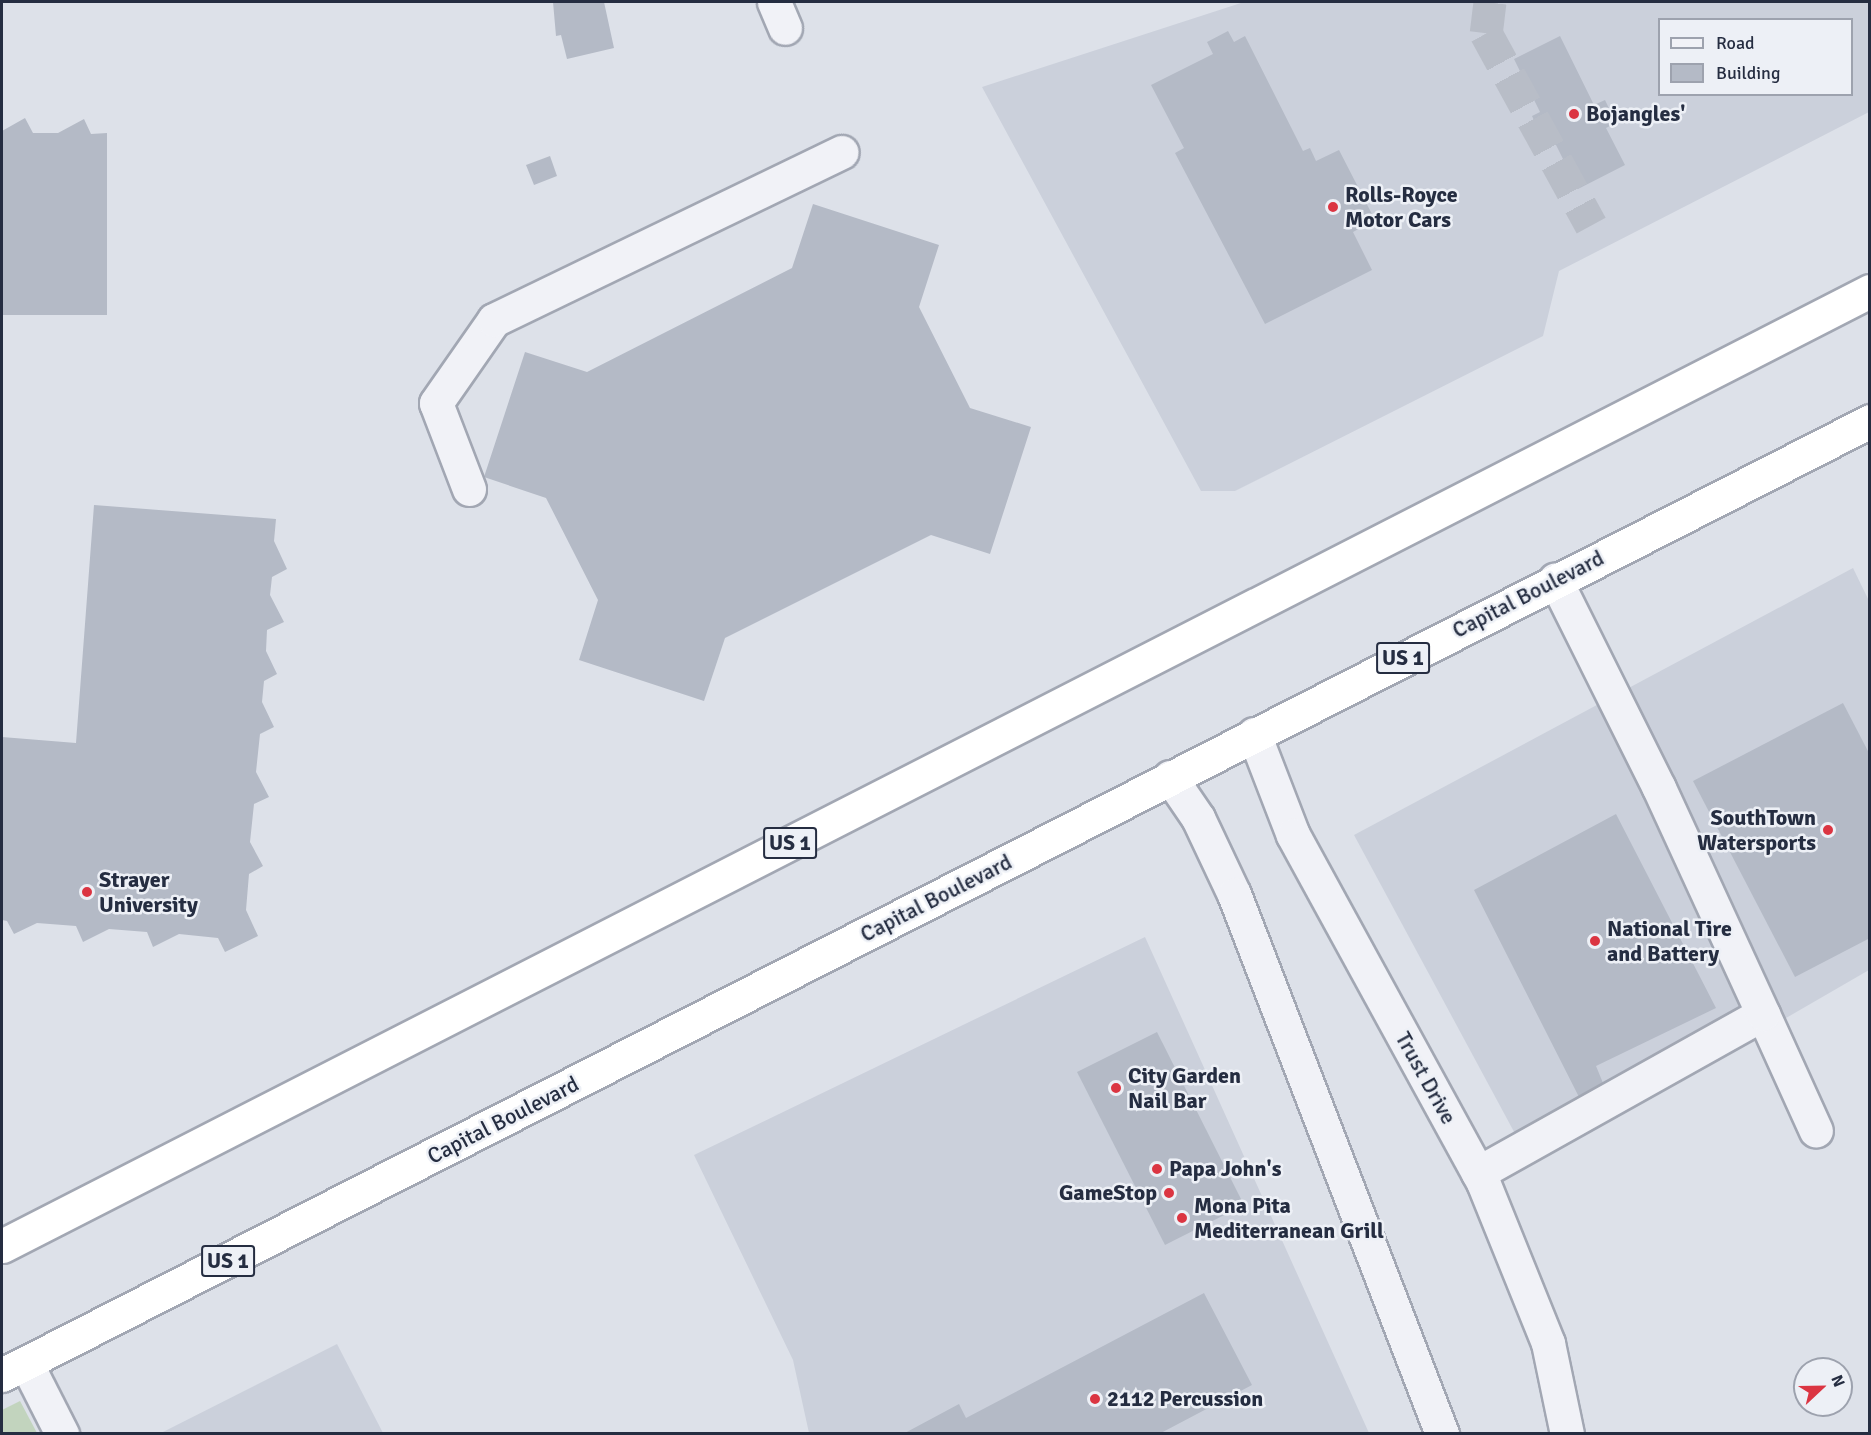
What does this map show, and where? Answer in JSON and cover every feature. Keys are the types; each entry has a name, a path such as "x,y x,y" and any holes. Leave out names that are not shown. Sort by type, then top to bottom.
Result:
{"highway":[{"name":"US 1","path":"2,1246 1869,291"},
{"name":"Capital Boulevard","path":"14,1369 1555,579 1869,421"}],"street":[{"path":"469,489 436,403 494,320 842,152"},
{"path":"1555,579 1659,788 1816,1131"},
{"name":"Trust Drive","path":"1254,734 1293,835 1478,1173 1548,1343 1568,1434"},
{"path":"1170,777 1198,818 1234,894 1442,1434"},
{"path":"1478,1173 1763,1014"},
{"path":"14,1369 62,1434"}],"shaded area":[{"path":"1244,2 1869,2 1869,112 1559,271 1543,336 1235,491 1201,491 982,87"},
{"path":"1853,568 1870,603 1869,970 1532,1165 1354,835"},
{"path":"1145,937 1369,1433 809,1433 793,1360 694,1155"},
{"path":"337,1344 383,1433 161,1433"}],"green space":[{"path":"20,1401 37,1433 2,1433 2,1410"}],"building":[{"path":"553,2 604,2 614,48 567,59 561,35 556,36"},
{"path":"1228,31 1234,42 1245,36 1303,151 1310,148 1316,161 1339,150 1375,220 1353,232 1372,270 1265,324 1175,153 1184,148 1151,85 1213,54 1207,42"},
{"name":"Bojangles'","path":"1560,36 1594,105 1605,100 1616,123 1606,128 1625,165 1578,189 1551,135 1543,139 1532,116 1540,112 1514,59"},
{"path":"25,118 33,133 58,133 84,119 91,134 107,133 107,315 2,315 2,131"},
{"path":"550,156 557,176 534,185 526,165"},
{"path":"813,204 939,245 919,307 970,408 1031,427 990,554 931,535 725,638 704,701 579,660 598,600 546,498 484,477 525,352 587,372 792,268"},
{"path":"94,505 276,519 274,541 287,569 272,577 270,595 284,622 267,630 266,651 277,674 264,681 262,702 274,727 260,734 256,772 269,797 254,804 250,842 263,866 249,874 246,910 258,936 225,952 218,938 179,934 153,947 147,932 109,929 83,942 76,926 37,923 14,934 7,921 2,920 2,737 76,743"},
{"path":"1843,703 1870,755 1870,938 1795,977 1693,781"},
{"path":"1616,814 1716,1008 1596,1066 1603,1083 1579,1097 1474,890"},
{"path":"1157,1032 1244,1205 1165,1245 1077,1072"},
{"path":"1204,1293 1252,1385 1159,1434 903,1434 959,1404 966,1418"}],"tunnel":[{"path":"1490,2 1486,33 1591,225"}],"place":[{"name":"Bojangles'","path":"1574,114"},
{"name":"Rolls-Royce Motor Cars","path":"1333,207"},
{"name":"SouthTown Watersports","path":"1828,830"},
{"name":"Strayer University","path":"87,892"},
{"name":"National Tire and Battery","path":"1595,941"},
{"name":"City Garden Nail Bar","path":"1116,1088"},
{"name":"Papa John's","path":"1157,1169"},
{"name":"GameStop","path":"1169,1193"},
{"name":"Mona Pita Mediterranean Grill","path":"1182,1218"},
{"name":"2112 Percussion","path":"1095,1399"}]}
